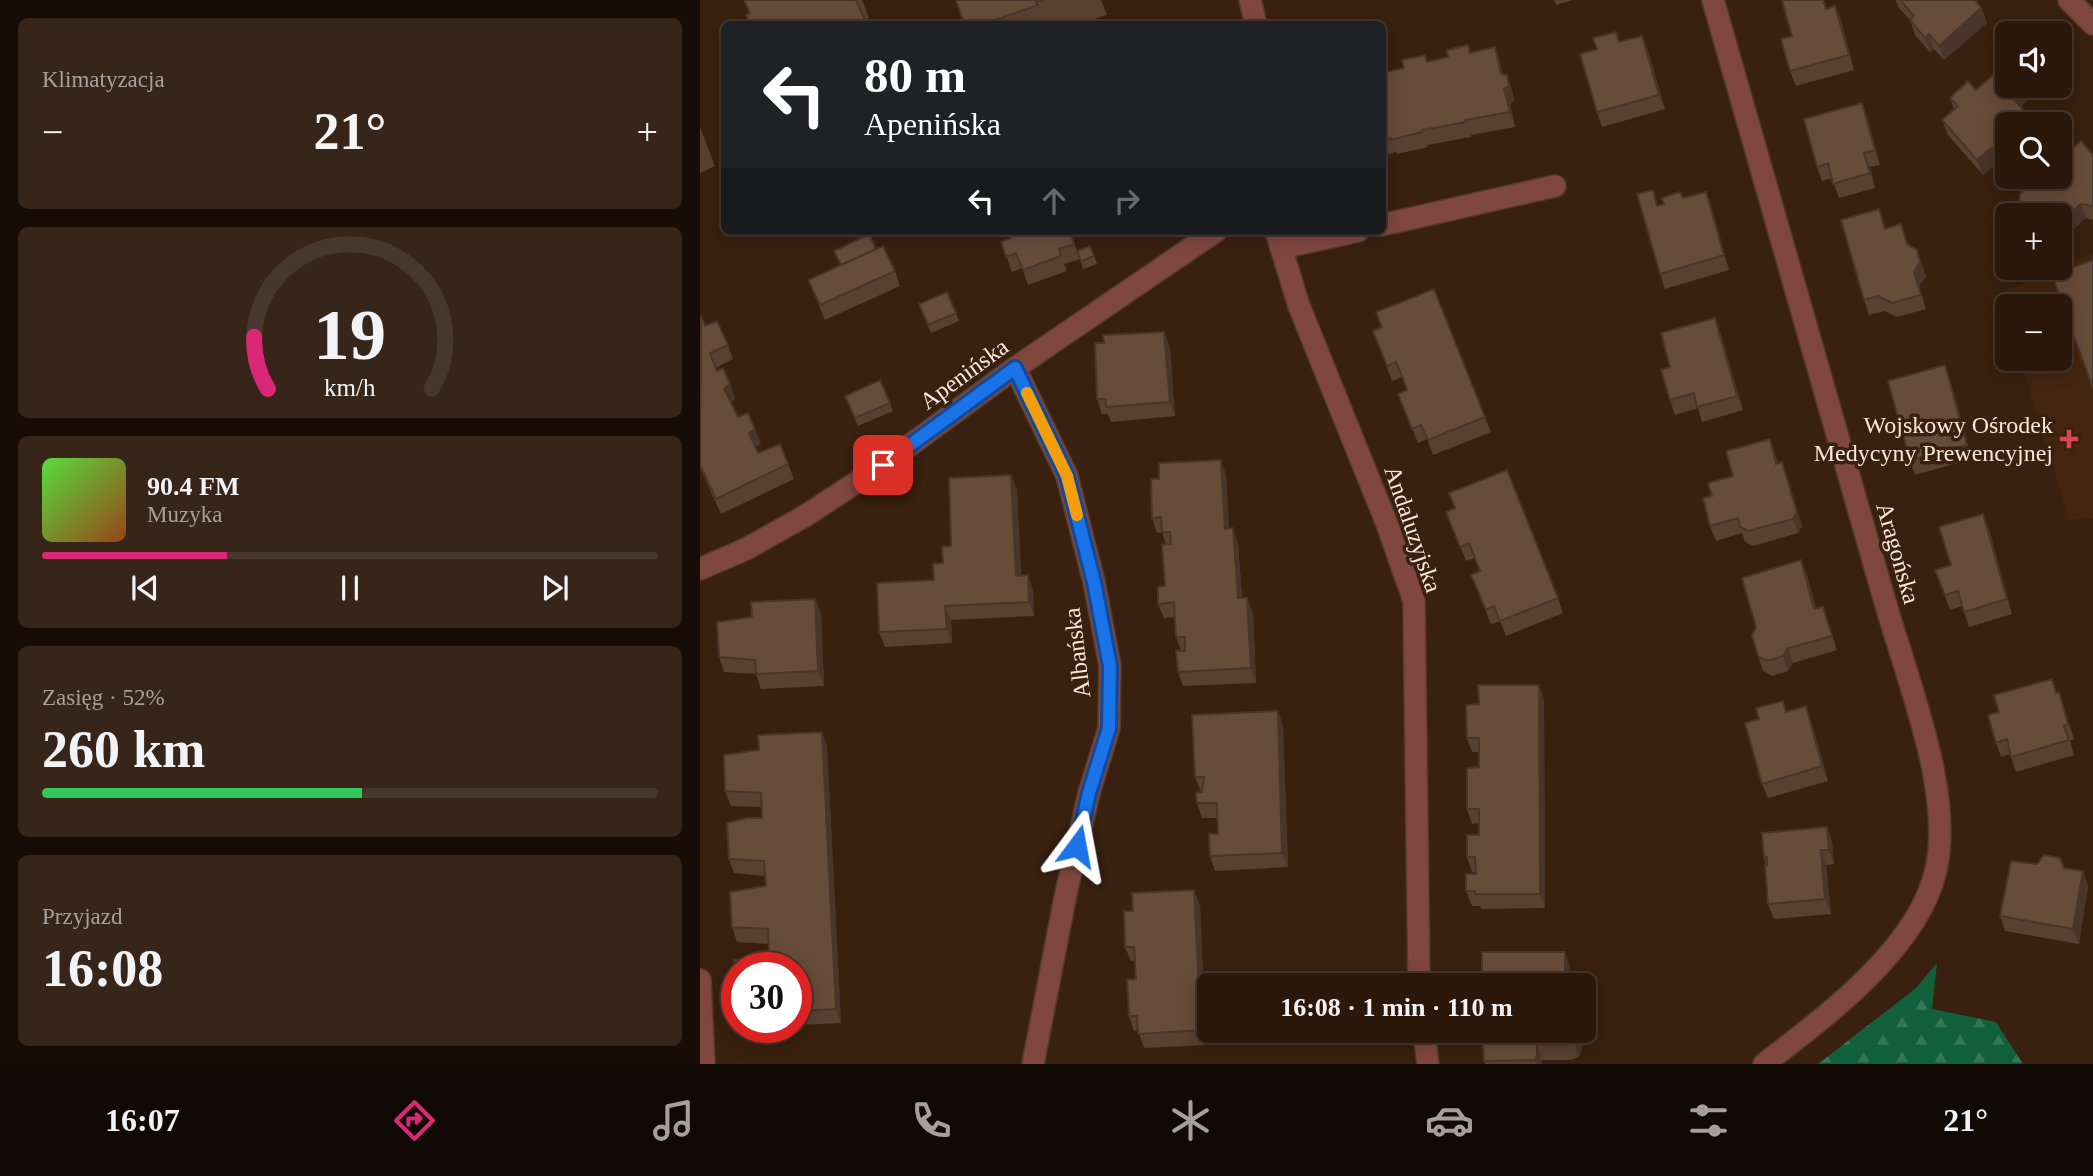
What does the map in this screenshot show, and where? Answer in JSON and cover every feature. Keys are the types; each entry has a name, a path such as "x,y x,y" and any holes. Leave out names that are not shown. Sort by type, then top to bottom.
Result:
{"street":[{"path":"1250,0 1255,21"},
{"name":"Aragońska","path":"1713,0 1891,624 1929,744 1940,825 1936,870 1923,905 1892,952 1858,986 1764,1064"},
{"path":"2068,0 2093,24"},
{"path":"1386,224 1555,186"},
{"name":"Apenińska","path":"700,569 746,549 805,516 883,465 1015,368 1210,235"},
{"path":"1278,240 1322,235"},
{"name":"Andaluzyjska","path":"1278,240 1299,306 1387,524 1413,601 1419,973"},
{"name":"Albańska","path":"1015,368 1067,476 1094,582 1110,666 1109,728 1089,793 1065,898 1034,1064"},
{"path":"700,980 704,1064"},
{"path":"1425,1043 1428,1064"}],"shaded area":[{"name":"Wojskowy Ośrodek Medycyny Prewencyjnej","path":"2093,253 2093,519 2069,520 2024,371 2072,371 2072,294 2000,293 2030,280 2072,280 2072,262"}],"green space":[{"path":"1937,963 1932,1009 1996,1022 2023,1064 1818,1064 1916,988"}],"building":[{"path":"744,0 856,0 866,21 749,21 746,15 750,13"},
{"path":"956,0 1043,0 1036,2 1038,5 993,21 963,21"},
{"path":"1823,0 1826,9 1835,6 1849,55 1790,71 1781,39 1792,36 1782,1"},
{"path":"1900,0 1975,0 1981,8 1939,46 1929,34 1925,38 1910,20 1914,16"},
{"path":"1616,32 1619,42 1642,36 1659,95 1597,112 1580,54 1597,49 1593,38"},
{"path":"1468,45 1470,53 1495,47 1501,74 1507,75 1509,86 1504,89 1510,112 1386,139 1386,72 1404,68 1402,60 1425,55 1427,62 1448,57 1447,50"},
{"path":"1995,73 1995,98 2013,98 2025,112 1995,112 1995,148 1991,148 1977,160 1942,120 1958,106 1950,98 1968,81 1976,90"},
{"path":"1862,103 1875,150 1864,153 1870,173 1833,184 1828,163 1817,167 1804,119"},
{"path":"2081,141 2093,155 2093,206 2081,204 2072,212 2072,203 2019,203 2020,194 2026,189 2072,189 2072,149"},
{"path":"1653,190 1657,206 1664,204 1662,198 1680,192 1683,198 1706,192 1724,255 1660,274 1637,194"},
{"path":"1879,209 1885,229 1901,224 1907,244 1917,250 1920,262 1914,272 1921,295 1892,303 1878,296 1864,300 1841,220"},
{"path":"867,235 869,235 876,249 841,265 834,251"},
{"path":"1010,235 1071,235 1074,244 1059,249 1061,256 1023,270 1016,253 1006,257 1001,242 1011,238"},
{"path":"883,246 895,271 820,305 808,280"},
{"path":"1090,246 1094,256 1081,261 1077,251"},
{"path":"2093,260 2093,389 2072,331 2072,294 2059,294 2054,280 2072,280 2072,268"},
{"path":"1434,289 1485,417 1428,440 1421,425 1412,429 1398,394 1407,390 1404,381 1396,362 1387,366 1373,331 1382,327 1376,312"},
{"path":"947,292 956,313 928,325 919,304"},
{"path":"701,316 705,326 717,321 728,345 710,353 717,371 723,368 730,384 724,389 738,417 748,413 755,429 749,433 758,453 780,444 788,464 716,499 700,465"},
{"path":"1715,318 1737,396 1697,407 1694,393 1670,400 1661,370 1670,367 1661,333"},
{"path":"1164,332 1170,402 1106,407 1106,399 1097,399 1095,343 1104,343 1103,335"},
{"path":"1945,365 1967,445 1910,460 1888,381"},
{"path":"880,380 890,403 855,418 845,396"},
{"path":"1770,439 1776,464 1782,462 1797,512 1793,519 1748,531 1740,527 1738,518 1710,526 1703,498 1712,496 1708,483 1733,476 1726,451"},
{"path":"1221,460 1225,529 1233,528 1238,598 1247,598 1251,668 1178,672 1176,651 1185,651 1185,637 1176,637 1174,602 1158,604 1158,587 1165,586 1162,545 1171,544 1170,532 1162,532 1161,517 1152,518 1151,479 1159,479 1159,463"},
{"path":"1507,470 1558,598 1500,621 1494,606 1486,610 1471,575 1480,571 1469,543 1460,547 1446,512 1455,508 1449,493"},
{"path":"1011,475 1016,576 1028,575 1029,602 945,606 947,629 879,632 877,583 934,580 933,564 943,563 942,547 951,546 949,478"},
{"path":"1983,514 2007,599 1964,612 1958,591 1945,595 1935,570 1951,565 1939,527"},
{"path":"1801,560 1814,609 1823,607 1832,636 1788,648 1783,656 1767,661 1758,656 1752,635 1756,627 1742,578"},
{"path":"815,599 818,671 756,674 755,660 719,657 717,622 752,617 751,602"},
{"path":"2052,679 2056,693 2059,692 2068,724 2064,726 2069,740 2011,757 2007,739 1996,743 1988,715 1999,712 1994,695"},
{"path":"1478,685 1539,685 1540,894 1475,894 1475,891 1466,891 1466,874 1476,874 1475,857 1467,857 1467,835 1479,835 1479,809 1467,809 1467,768 1479,767 1479,738 1467,738 1466,705 1479,704"},
{"path":"1783,701 1786,712 1806,706 1822,766 1762,784 1745,723 1759,719 1756,708"},
{"path":"1278,711 1282,853 1210,856 1209,834 1218,834 1217,803 1197,803 1196,793 1202,792 1204,777 1195,777 1192,715"},
{"path":"822,732 836,1009 812,1010 812,952 769,952 768,929 732,927 730,892 766,886 764,861 729,859 727,823 747,818 762,818 761,793 725,791 724,755 759,750 758,735"},
{"path":"1827,827 1829,850 1821,850 1825,899 1768,904 1765,865 1767,857 1764,858 1762,833"},
{"path":"2044,855 2060,858 2064,868 2083,871 2073,929 2000,916 2011,861 2037,864"},
{"path":"1194,890 1198,973 1197,1030 1138,1034 1137,1016 1129,1016 1127,980 1136,979 1134,947 1125,947 1124,911 1133,911 1132,893"},
{"path":"1482,952 1565,952 1565,973 1482,973"},
{"path":"1483,1043 1571,1043 1537,1045 1535,1060 1484,1061"}],"slow traffic":[{"path":"1027,393 1067,476 1077,515"}],"place":[{"name":"Wojskowy Ośrodek Medycyny Prewencyjnej","path":"2069,439"}],"route":[{"path":"883,465 1015,368 1067,476 1094,582 1110,666 1109,728 1089,793 1077,846"}]}
